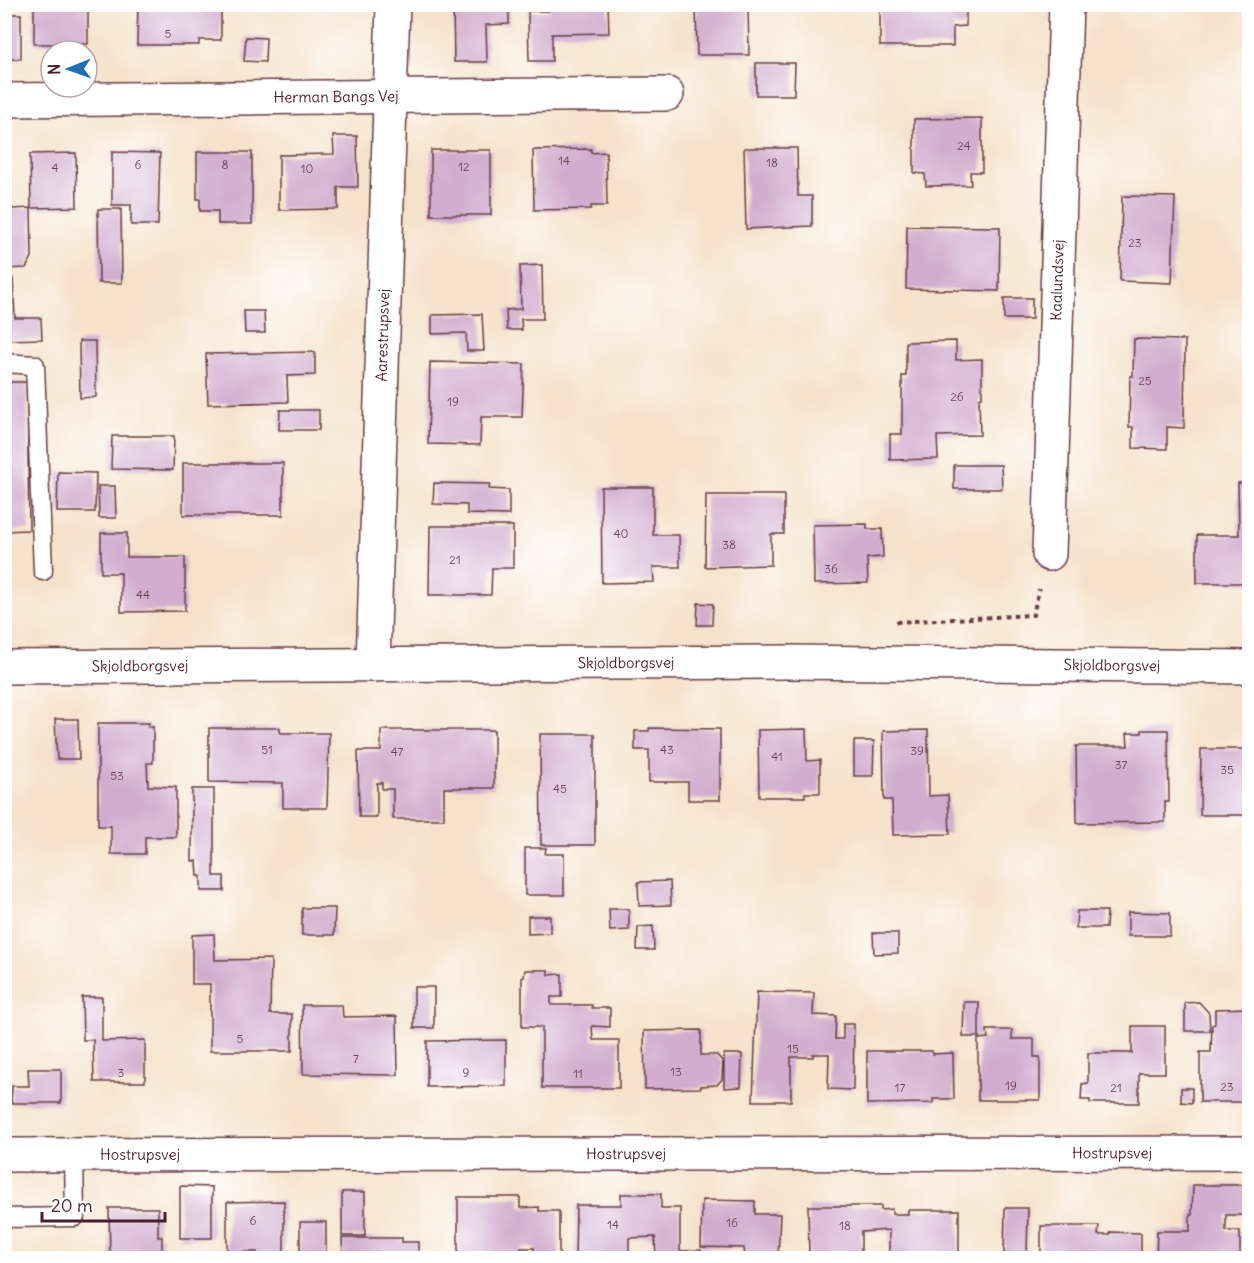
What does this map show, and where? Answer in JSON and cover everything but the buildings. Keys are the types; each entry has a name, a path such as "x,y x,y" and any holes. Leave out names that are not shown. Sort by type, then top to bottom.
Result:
{"street":[{"name":"Aarestrupsvej","path":"373,665 393,4"},
{"name":"Kaalundsvej","path":"1049,554 1066,4"},
{"name":"Herman Bangs Vej","path":"4,100 667,94"},
{"name":"Skjoldborgsvej","path":"4,667 787,662 1250,667"},
{"name":"Hostrupsvej","path":"4,1155 1250,1153"}],"lane":[{"path":"4,363 35,364 43,571"},
{"path":"4,1218 75,1217 74,1155"}]}
